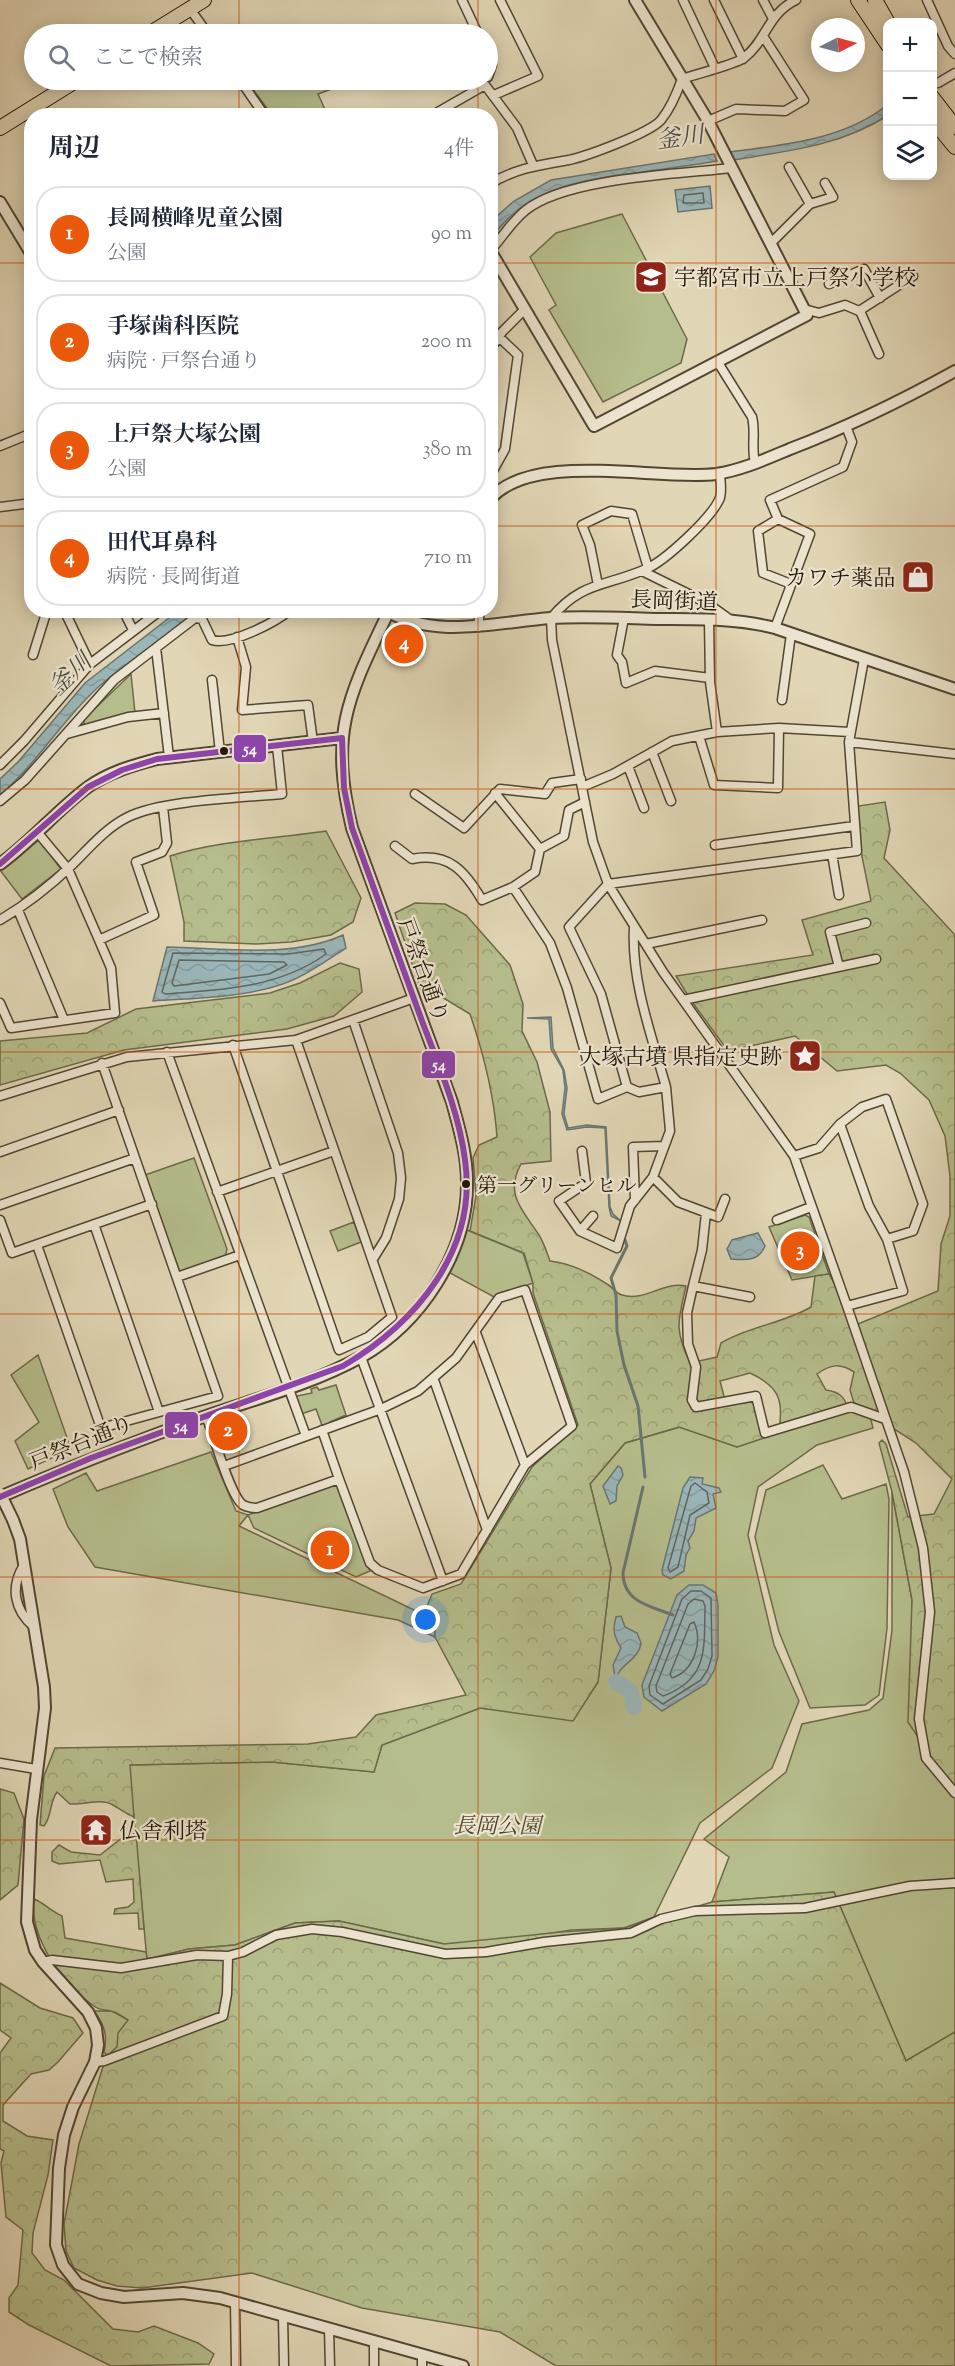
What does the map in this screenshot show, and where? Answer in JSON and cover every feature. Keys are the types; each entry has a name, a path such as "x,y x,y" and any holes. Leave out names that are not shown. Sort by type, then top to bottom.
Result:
{"highway":[{"path":"165,24 204,0"},
{"path":"858,0 874,6 884,18"},
{"path":"874,6 883,31"},
{"path":"32,108 61,90"},
{"path":"937,100 955,118"},
{"path":"937,102 955,127"},
{"path":"0,128 24,113"},
{"path":"937,124 955,147"}],"street":[{"path":"462,0 473,24"},
{"path":"494,95 538,76 500,0"},
{"path":"498,264 594,426 807,315 708,121 635,0"},
{"path":"683,0 715,68"},
{"path":"714,0 743,59"},
{"path":"763,0 772,17"},
{"path":"682,79 743,59 763,36 772,17 796,0"},
{"path":"927,0 948,46 955,54"},
{"path":"190,9 201,24"},
{"path":"708,121 736,109 785,111 804,100 763,36"},
{"path":"938,83 955,73"},
{"path":"498,180 533,165 571,159 646,131 660,121 677,95 682,79"},
{"path":"247,90 259,108"},
{"path":"443,108 471,90"},
{"path":"491,90 517,128 533,165"},
{"path":"789,167 810,204"},
{"path":"498,242 509,225 527,209 565,190 732,168"},
{"path":"771,243 810,204 833,197 825,183"},
{"path":"0,202 24,242"},
{"path":"828,284 864,269 880,298"},
{"path":"860,311 913,276"},
{"path":"804,309 819,313 845,305 860,311 879,354"},
{"path":"498,462 505,449 518,355 499,337 525,309"},
{"path":"717,361 752,417 755,426 752,453 755,463"},
{"path":"498,493 510,483 563,471 682,476 720,473 755,463 846,426 955,371"},
{"path":"775,628 810,534 778,519 770,500 843,467 852,442 846,426"},
{"path":"0,446 24,436"},
{"path":"720,473 720,500 690,535 645,569 570,597 550,618 552,640 593,842 608,884 634,928 683,1000 794,1156 847,1306 904,1472 923,1548 930,1612 919,1719 926,1758 955,1792"},
{"path":"0,507 24,504"},
{"path":"598,585 590,545 582,525 611,511 632,514 645,569 707,603 732,621"},
{"path":"778,519 758,531 763,573 791,584"},
{"path":"33,655 45,618"},
{"path":"68,618 90,664"},
{"path":"127,618 133,630"},
{"path":"0,765 24,741 90,664 150,618"},
{"path":"0,801 25,780 114,680 195,618 202,619 212,640 219,642 252,632 276,618"},
{"name":"戸祭台通り","path":"0,1495 91,1458 288,1387 361,1357 409,1320 429,1295 455,1243 465,1204 467,1183 463,1143 452,1102 352,828 344,788 342,738 354,684 385,618"},
{"name":"長岡街道","path":"408,618 423,623 478,627 550,618 732,621 775,628 955,689"},
{"path":"478,627 479,618"},
{"path":"624,618 617,655 622,662 626,683 655,671 710,678"},
{"path":"709,620 710,678 717,732"},
{"path":"782,700 791,634"},
{"path":"237,636 246,667 242,710 308,705 313,742"},
{"path":"156,648 169,757"},
{"path":"627,1087 601,994 569,927 608,884 857,852 849,742 864,658"},
{"path":"212,680 220,752"},
{"path":"67,734 128,717 164,713"},
{"path":"415,794 464,828 500,789 545,794 552,783 581,783 628,766 672,741 717,732 779,728 850,732"},
{"path":"699,735 714,785 778,788 779,728"},
{"path":"0,864 91,785 133,765 169,757 342,738"},
{"path":"849,742 955,754"},
{"path":"0,920 18,910 68,869 112,827 127,817 163,807 282,794 277,746"},
{"path":"652,752 671,801"},
{"path":"628,766 645,808"},
{"path":"495,793 540,849"},
{"path":"395,846 412,859 429,856 457,868 467,875 482,900 513,887 535,872 540,849 564,836 569,810 585,802"},
{"path":"99,940 154,915 136,862 162,852 167,843 163,807"},
{"path":"715,845 854,826"},
{"path":"0,1004 11,1028 115,1013 111,968 68,869 38,833"},
{"path":"832,855 839,895"},
{"path":"513,887 550,943 567,988 598,1099 627,1087 639,1092 666,1088"},
{"path":"18,910 64,1020"},
{"path":"646,945 762,920"},
{"path":"839,967 830,932 866,923"},
{"path":"582,1151 586,1183 559,1201 580,1230 617,1248 630,1206 653,1177 670,1131 666,1088 643,1001 633,942 634,928"},
{"path":"683,1000 876,959"},
{"path":"0,1096 102,1063 167,1052 296,1040 414,998"},
{"path":"353,1020 398,1153 401,1178 399,1199 386,1238 373,1259"},
{"path":"233,1045 339,1350 368,1337 392,1317 296,1040"},
{"path":"167,1052 306,1436"},
{"path":"37,1245 101,1428 218,1396 102,1063"},
{"path":"794,1156 819,1148 840,1124 862,1107 886,1098 923,1204 913,1231 887,1239"},
{"path":"0,1152 119,1110"},
{"path":"840,1124 869,1206 887,1239 903,1291 847,1306"},
{"path":"635,1200 633,1147 664,1146"},
{"path":"217,1192 334,1151"},
{"path":"0,1205 135,1158"},
{"path":"653,1177 678,1202 718,1217 725,1198"},
{"path":"0,1220 12,1254 152,1204"},
{"path":"777,1220 811,1207"},
{"path":"706,1213 702,1250 693,1286 688,1323 688,1344 696,1367 692,1400 696,1407 756,1396 765,1433 851,1407 885,1419"},
{"path":"580,1230 593,1216"},
{"path":"94,1224 159,1412"},
{"path":"177,1277 240,1256"},
{"path":"693,1286 750,1297"},
{"path":"224,1466 381,1409 418,1391 434,1380 456,1358 499,1298 525,1290 572,1426 525,1465 461,1574 423,1588 378,1570 370,1563 322,1431"},
{"path":"476,1333 525,1465"},
{"path":"361,1357 443,1581"},
{"path":"434,1380 487,1530"},
{"path":"206,1416 236,1497 244,1506 257,1508 339,1479"},
{"path":"0,1495 20,1539 45,1708 36,1769 27,1879 27,1922 32,1944 43,1962 88,2012 96,2028 98,2046 95,2062 73,2107 64,2135 59,2168 56,2245 63,2265 78,2284 101,2293 124,2297 183,2293 235,2302 374,2341 422,2360 463,2366"},
{"path":"0,1762 36,1769"},
{"path":"43,1962 52,1960 121,1968 197,1955 228,1956 243,1952 276,1935 312,1929 342,1932 446,1954 486,1952 544,1942 631,1933 661,1919 695,1911 805,1908 910,1886 955,1882"},
{"path":"95,2062 104,2061 223,2016 227,1994 228,1956"},
{"path":"235,2302 236,2366"},
{"path":"283,2316 284,2366"},
{"path":"329,2329 330,2366"},
{"path":"374,2341 374,2366"}],"green space":[{"path":"253,90 329,90 318,94 324,108 267,108"},
{"path":"622,214 687,339 681,363 603,402 549,310 556,305 530,257 556,233"},
{"path":"131,674 135,713 84,726 84,719"},
{"path":"885,802 890,830 884,858 955,935 955,1793 908,1722 912,1600 892,1492 879,1443 882,1440 886,1444 908,1517 934,1514 952,1479 916,1443 854,1403 850,1390 854,1372 836,1366 817,1374 826,1390 840,1395 848,1408 779,1429 781,1409 777,1395 767,1383 750,1373 720,1381 726,1404 753,1402 764,1438 737,1447 679,1427 625,1443 590,1484 611,1568 598,1682 573,1721 480,1708 382,1745 374,1772 272,1762 130,1765 134,1817 108,1803 70,1804 57,1792 47,1822 44,1826 40,1825 44,1776 55,1748 308,1744 356,1737 376,1715 466,1695 435,1637 435,1620 424,1614 432,1594 461,1584 532,1467 578,1425 533,1293 533,1283 524,1253 470,1231 476,1196 473,1158 479,1145 497,1137 488,1075 470,1014 442,997 421,990 395,913 415,903 445,904 466,915 510,965 523,1004 522,1031 537,1062 550,1112 551,1161 521,1164 514,1185 518,1202 541,1238 550,1261 573,1266 586,1272 622,1295 638,1296 670,1286 686,1286 679,1325 682,1342 690,1363 717,1357 721,1343 732,1337 811,1307 815,1276 829,1274 858,1324 938,1291 941,1244 950,1216 950,1176 945,1136 929,1100 900,1073 886,1065 837,1071 795,1036 728,1051 676,976 813,955 802,920 871,901 852,807"},
{"path":"326,831 361,898 353,922 331,935 291,942 257,944 184,941 184,922 170,856 208,846"},
{"path":"39,840 61,869 22,899 0,870"},
{"path":"340,963 359,969 362,992 334,1016 287,1029 124,1050 0,1085 0,1041 87,1033 136,1009 270,993 300,983"},
{"path":"194,1158 227,1249 225,1257 183,1273 179,1270 145,1175"},
{"path":"805,1215 809,1217 829,1274 792,1280 769,1227"},
{"path":"354,1222 361,1242 338,1251 330,1231"},
{"path":"467,1230 523,1253 533,1283 494,1297 450,1273"},
{"path":"38,1355 71,1449 28,1469 15,1441 39,1422 11,1375"},
{"path":"336,1385 346,1415 323,1428 316,1409 295,1416 287,1398 312,1393 311,1389 317,1387 319,1390"},
{"name":"長岡公園","path":"847,1409 870,1416 873,1428 817,1445 758,1487 748,1535 774,1645 799,1701 772,1768 700,1823 654,1917 624,1928 571,1930 485,1944 444,1944 339,1921 295,1923 235,1945 189,1949 147,1960 129,1765 272,1762 374,1772 382,1745 480,1708 575,1717 598,1682 611,1568 590,1484 625,1443 680,1427 737,1447"},
{"path":"211,1452 236,1511 248,1515 239,1526 435,1620 435,1637 398,1620 95,1567 68,1527 53,1489 86,1473 97,1491"},
{"path":"823,1465 842,1499 886,1484 889,1499 887,1628 879,1695 865,1705 810,1708 779,1632 755,1537 766,1490"},
{"path":"338,1483 370,1571 356,1577 254,1528 248,1515"},
{"path":"892,1492 912,1600 913,1645 955,1793 955,2032 906,2061 834,1892 712,1902 729,1857 704,1839 786,1772 802,1724 869,1710 883,1698 892,1630"},
{"path":"0,1789 14,1793 24,1819 18,1885 0,1900"},
{"path":"136,1833 144,1929 139,1929 138,1913 114,1914 115,1909 128,1907 134,1902 133,1879 106,1882 100,1860 59,1864 52,1861 52,1852 59,1845 71,1852 100,1855 122,1838"},
{"path":"834,1892 906,2061 955,2032 955,2366 556,2366 500,2332 362,2308 252,2273 142,2288 117,2286 97,2280 74,2268 66,2251 64,2224 79,2144 106,2057 117,2047 118,2033 128,2020 115,2012 96,2008 82,1997 60,1973 50,1959 37,1929 34,1899 62,1916 65,1938 146,1952 147,1959 189,1949 235,1945 295,1923 339,1921 444,1944 624,1928 712,1902"},
{"path":"0,1983 40,2008 73,2018 83,2033 58,2062 49,2070 31,2074 3,2105 3,2121 27,2136 53,2140 48,2175 33,2233 32,2253 45,2270 64,2280 113,2329 138,2332 154,2326 198,2343 214,2354 209,2364 111,2366 29,2325 9,2312 9,2298 18,2285 23,2230 6,2217 1,2163 4,2151 0,2149 0,2053 11,2038 0,2030"},
{"path":"94,2011 112,2011 128,2020 117,2047 108,2056 104,2052 106,2040 104,2030"}],"water":[{"path":"883,108 883,118 832,141 733,160 729,152 812,139 852,126"},
{"path":"714,154 717,161 606,177 568,185 534,199 518,210 498,230 498,215 514,201 551,180"},
{"path":"710,186 712,208 678,212 675,190"},
{"path":"169,618 186,618 102,684 78,707 24,771 0,795 0,779 18,762 85,683"},
{"path":"343,935 346,948 283,984 259,991 229,995 153,1001 167,947 279,950 323,942"},
{"path":"551,1017 553,1048 564,1070 567,1088 564,1114 568,1128 587,1125 606,1127 610,1207 613,1214 621,1221 611,1216 609,1207 605,1128 587,1127 567,1130 562,1114 565,1088 563,1070 551,1049 549,1019 527,1018"},
{"path":"758,1233 765,1246 759,1255 747,1260 731,1259 727,1249 732,1240"},
{"path":"618,1466 623,1475 617,1486 616,1501 610,1504 603,1486"},
{"path":"690,1477 703,1478 702,1484 719,1488 721,1492 713,1494 716,1508 696,1518 694,1531 688,1541 690,1548 686,1555 684,1571 671,1579 663,1575 662,1570 683,1488"},
{"path":"689,1585 703,1585 716,1593 718,1657 714,1671 706,1684 662,1711 644,1697 642,1685 677,1595"},
{"path":"621,1616 625,1627 637,1633 641,1643 636,1654 620,1671 616,1682 613,1665 621,1648 615,1636 614,1626 616,1617"}],"waterway":[{"path":"625,1240 627,1246 611,1278 616,1295 617,1331 624,1365 638,1406 645,1477"},
{"path":"643,1487 623,1573 624,1583 628,1591 639,1602 673,1615"},
{"path":"616,1682 631,1692 634,1707"}],"transit line":[{"name":"54","path":"0,864 88,787 122,770 157,759 342,738 344,788 352,828 453,1107 465,1160 466,1193 462,1224 451,1253 436,1281 417,1306 395,1328 343,1366 91,1458 0,1497"}],"place":[{"name":"宇都宮市立上戸祭小学校","path":"651,277"},
{"name":"カワチ薬品","path":"918,577"},
{"name":"田代耳鼻科","path":"404,644"},
{"name":"大塚古墳 県指定史跡","path":"805,1056"},
{"name":"第一グリーンヒル","path":"466,1184"},
{"name":"上戸祭大塚公園","path":"800,1251"},
{"name":"手塚歯科医院","path":"228,1431"},
{"name":"長岡横峰児童公園","path":"330,1550"},
{"name":"仏舎利塔","path":"96,1830"}],"water label":[{"name":"釜川","path":"680,137"},
{"name":"釜川","path":"70,674"}]}
